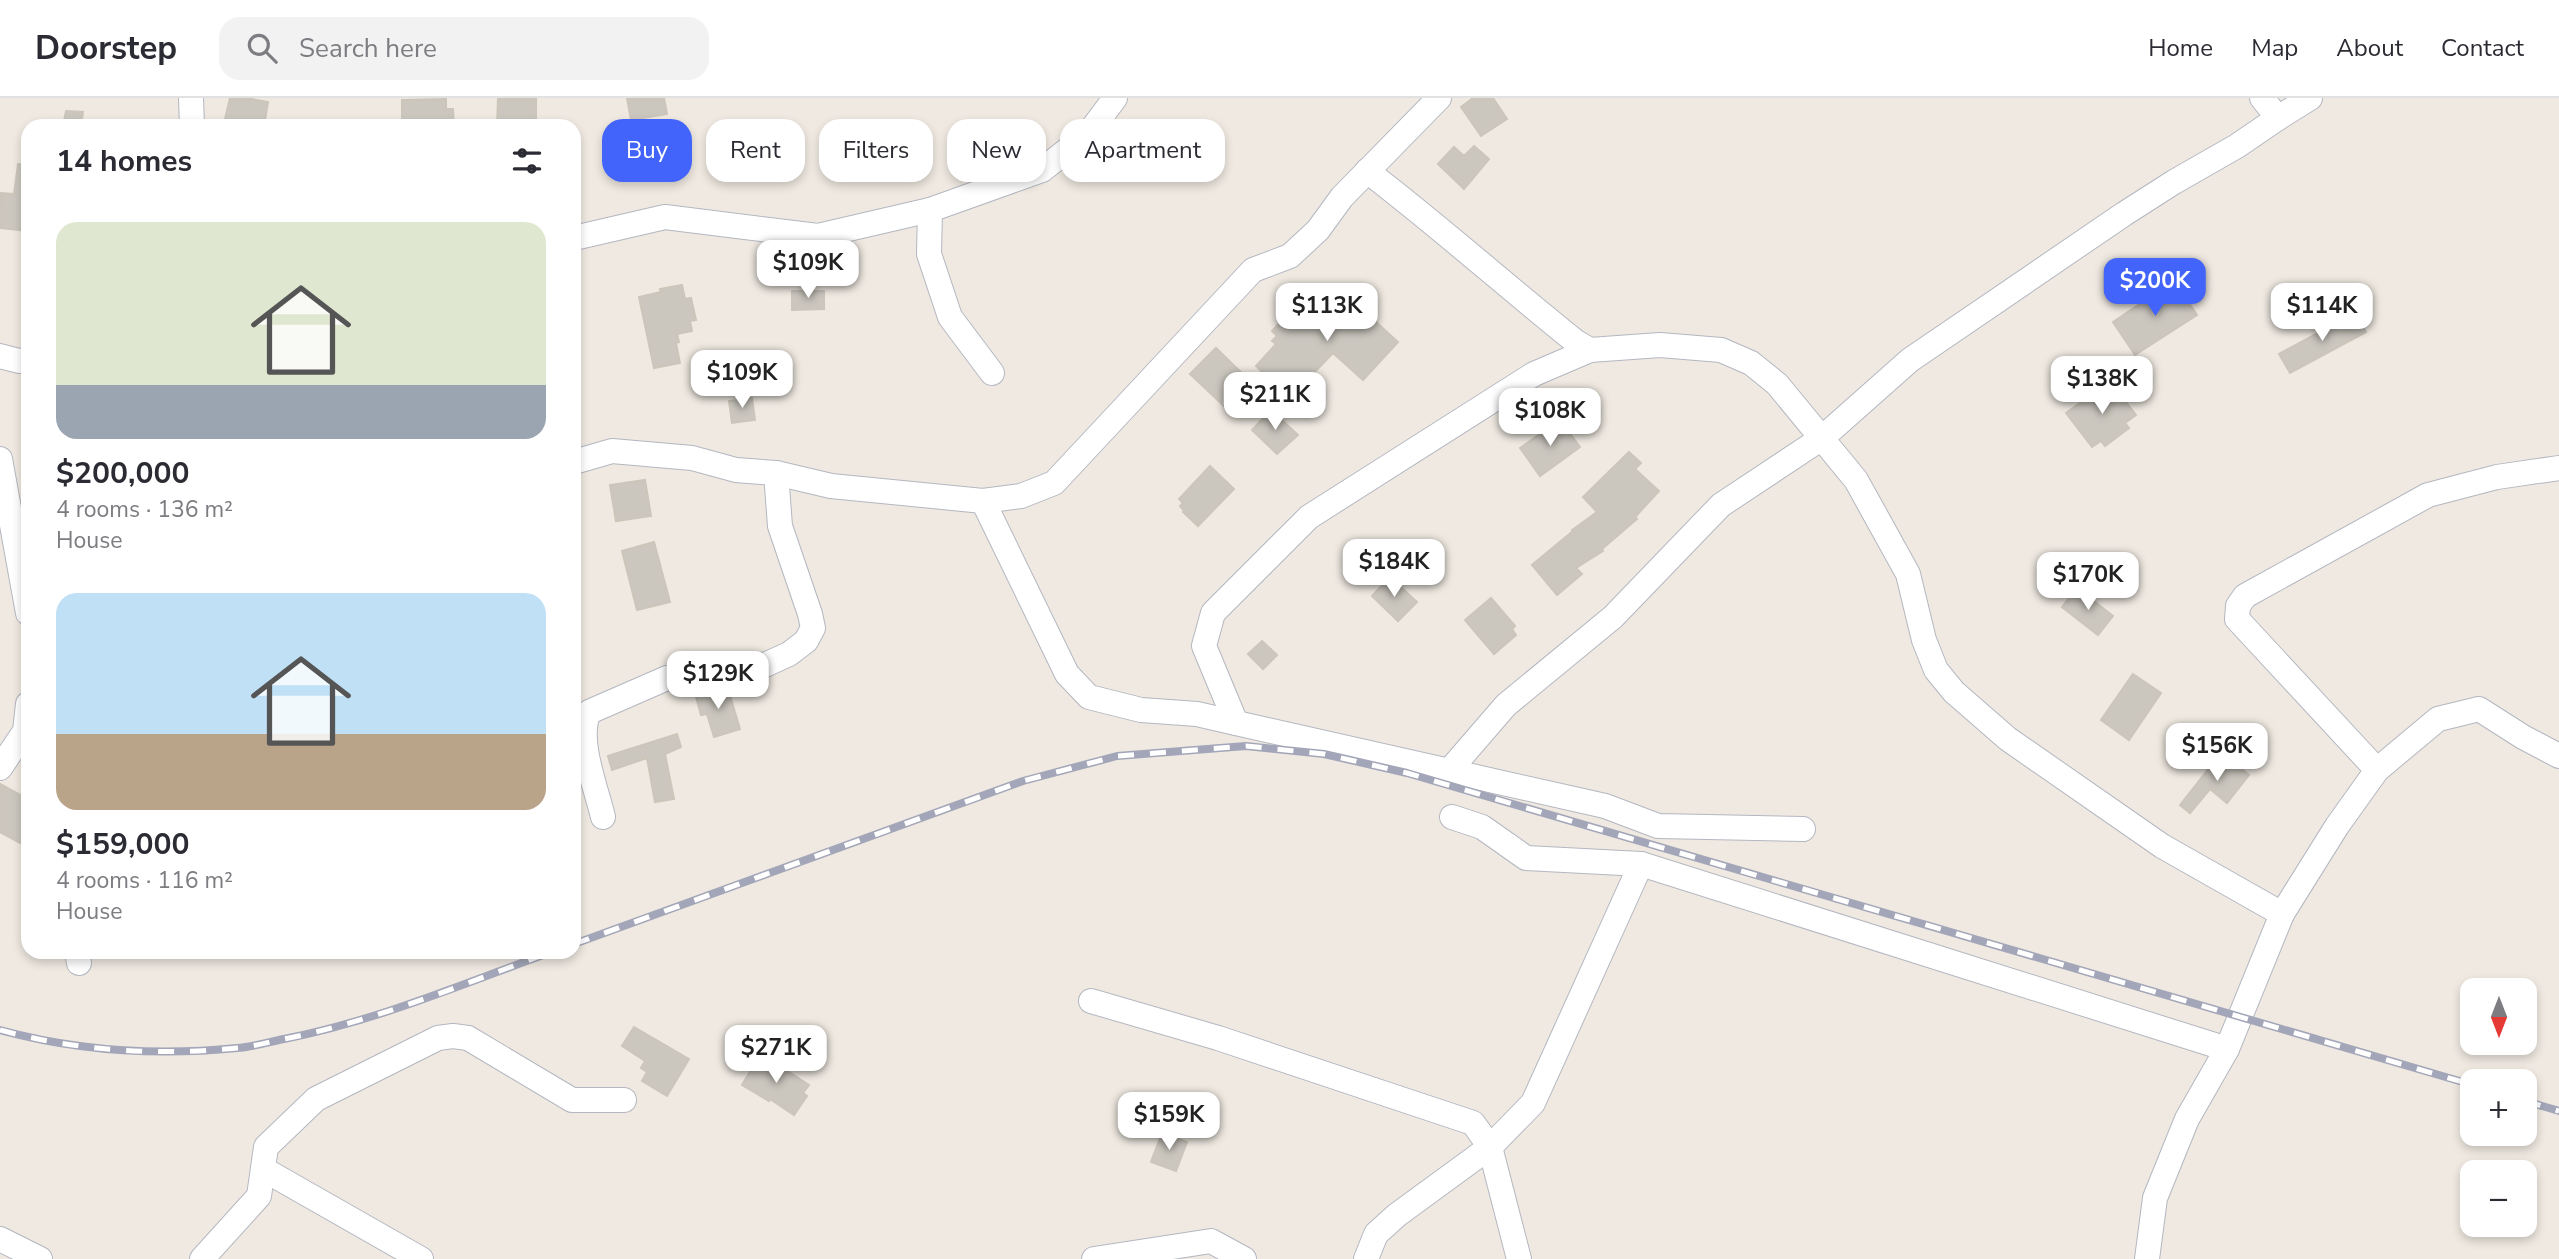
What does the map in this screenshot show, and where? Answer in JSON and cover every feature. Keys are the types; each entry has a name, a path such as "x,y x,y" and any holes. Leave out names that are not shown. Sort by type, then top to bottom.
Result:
{"street":[{"path":"191,98 192,119"},
{"path":"581,236 665,217 818,236 930,210 1042,170 1089,132 1115,98"},
{"path":"581,460 612,451 692,458 736,470 776,473 831,486 983,501 1021,496 1055,483 1253,270 1290,256 1318,230 1342,197 1439,98"},
{"path":"2262,98 2278,118"},
{"path":"1449,771 1506,705 1613,617 1721,505 1822,438 1910,360 2124,214 2310,98"},
{"path":"1367,171 1412,205 1485,269 1576,342 1590,350"},
{"path":"930,210 929,254 950,317 992,373"},
{"path":"1237,723 1204,646 1213,613 1309,517 1534,374 1590,350 1660,345 1721,350 1751,363 1777,384 1856,480 1908,574 1924,640 1936,670 1954,692 2008,738 2162,846 2282,914"},
{"path":"0,356 21,362"},
{"path":"0,459 21,574"},
{"path":"2377,770 2237,619 2238,606 2245,596 2428,495 2497,477 2559,468"},
{"path":"603,817 583,737 583,723 589,712 667,678 747,673 789,654 806,641 813,628 780,526 776,473"},
{"path":"983,501 1067,674 1089,697 1141,710 1197,714 1605,806 1658,826 1803,829"},
{"path":"2147,1259 2155,1198 2187,1119 2227,1049 2282,914 2337,826 2377,770 2438,719 2479,709 2522,737 2559,756"},
{"path":"13,747 21,724"},
{"path":"1452,817 1482,827 1527,858 1641,864 2227,1049"},
{"path":"1366,1259 1376,1234 1397,1215 1490,1147 1534,1102 1641,864"},
{"path":"1091,1001 1218,1038 1473,1123 1490,1147 1519,1259"},
{"path":"202,1259 258,1196 266,1147 316,1099 438,1038 468,1038 572,1100 624,1100"},
{"path":"263,1170 421,1259"},
{"path":"0,1238 40,1259"},
{"path":"1094,1259 1211,1241 1244,1259"}],"building":[{"path":"230,98 268,102 265,119 225,119"},
{"path":"498,98 536,98 536,119 497,119"},
{"path":"627,98 664,98 667,114 631,119"},
{"path":"1473,98 1493,98 1507,119 1481,136 1461,107"},
{"path":"446,99 446,109 453,109 454,119 402,119 402,100"},
{"path":"66,111 83,112 82,119 64,119"},
{"path":"1474,146 1489,159 1464,189 1438,164 1454,147 1464,156"},
{"path":"18,164 21,164 21,230 0,228 1,193 14,194"},
{"path":"2174,281 2197,315 2135,355 2113,322"},
{"path":"682,285 685,299 691,298 696,320 690,321 692,331 677,334 680,363 654,368 639,297"},
{"path":"1343,286 1368,307 1364,311 1398,342 1363,380 1333,353 1287,396 1256,366 1276,344 1272,341 1277,336 1272,331 1289,313 1307,329"},
{"path":"792,291 824,291 824,309 792,310"},
{"path":"2355,313 2366,332 2290,373 2279,354"},
{"path":"1216,348 1249,380 1224,406 1190,374"},
{"path":"2110,381 2136,415 2125,423 2129,428 2105,446 2101,441 2092,447 2066,413"},
{"path":"752,398 755,420 732,423 729,401"},
{"path":"1271,410 1298,435 1277,454 1252,430"},
{"path":"1560,420 1580,447 1540,476 1520,448"},
{"path":"1629,452 1641,463 1635,469 1659,491 1635,517 1637,519 1602,549 1603,551 1576,568 1582,574 1557,595 1532,565 1597,512 1583,497"},
{"path":"1210,466 1234,489 1198,526 1183,512 1180,506 1183,503 1179,499"},
{"path":"645,480 651,516 616,521 610,485"},
{"path":"654,542 670,602 637,610 622,551"},
{"path":"1390,577 1417,602 1398,621 1372,596"},
{"path":"2077,588 2113,616 2098,635 2062,607"},
{"path":"1491,598 1515,626 1512,629 1516,635 1494,654 1465,620"},
{"path":"1262,641 1277,655 1263,669 1248,654"},
{"path":"2133,674 2161,693 2129,740 2101,720"},
{"path":"728,689 740,729 714,737 707,714 701,715 695,693"},
{"path":"677,734 681,747 665,754 674,799 655,802 647,758 612,770 608,756"},
{"path":"2221,753 2249,775 2227,803 2210,789 2190,813 2180,805"},
{"path":"0,784 21,795 21,841 0,832"},
{"path":"634,1027 689,1059 667,1096 642,1081 647,1072 641,1068 645,1061 622,1046"},
{"path":"761,1054 809,1085 803,1093 807,1096 794,1115 742,1085"},
{"path":"1162,1133 1187,1142 1176,1171 1151,1162"}],"railway":[{"path":"581,941 1023,781 1117,756 1246,746 1324,754 1407,773 2460,1081"},
{"path":"0,1030 59,1043 117,1050 177,1052 243,1047 318,1031 386,1012 532,959"},
{"path":"2537,1105 2559,1111"}]}
